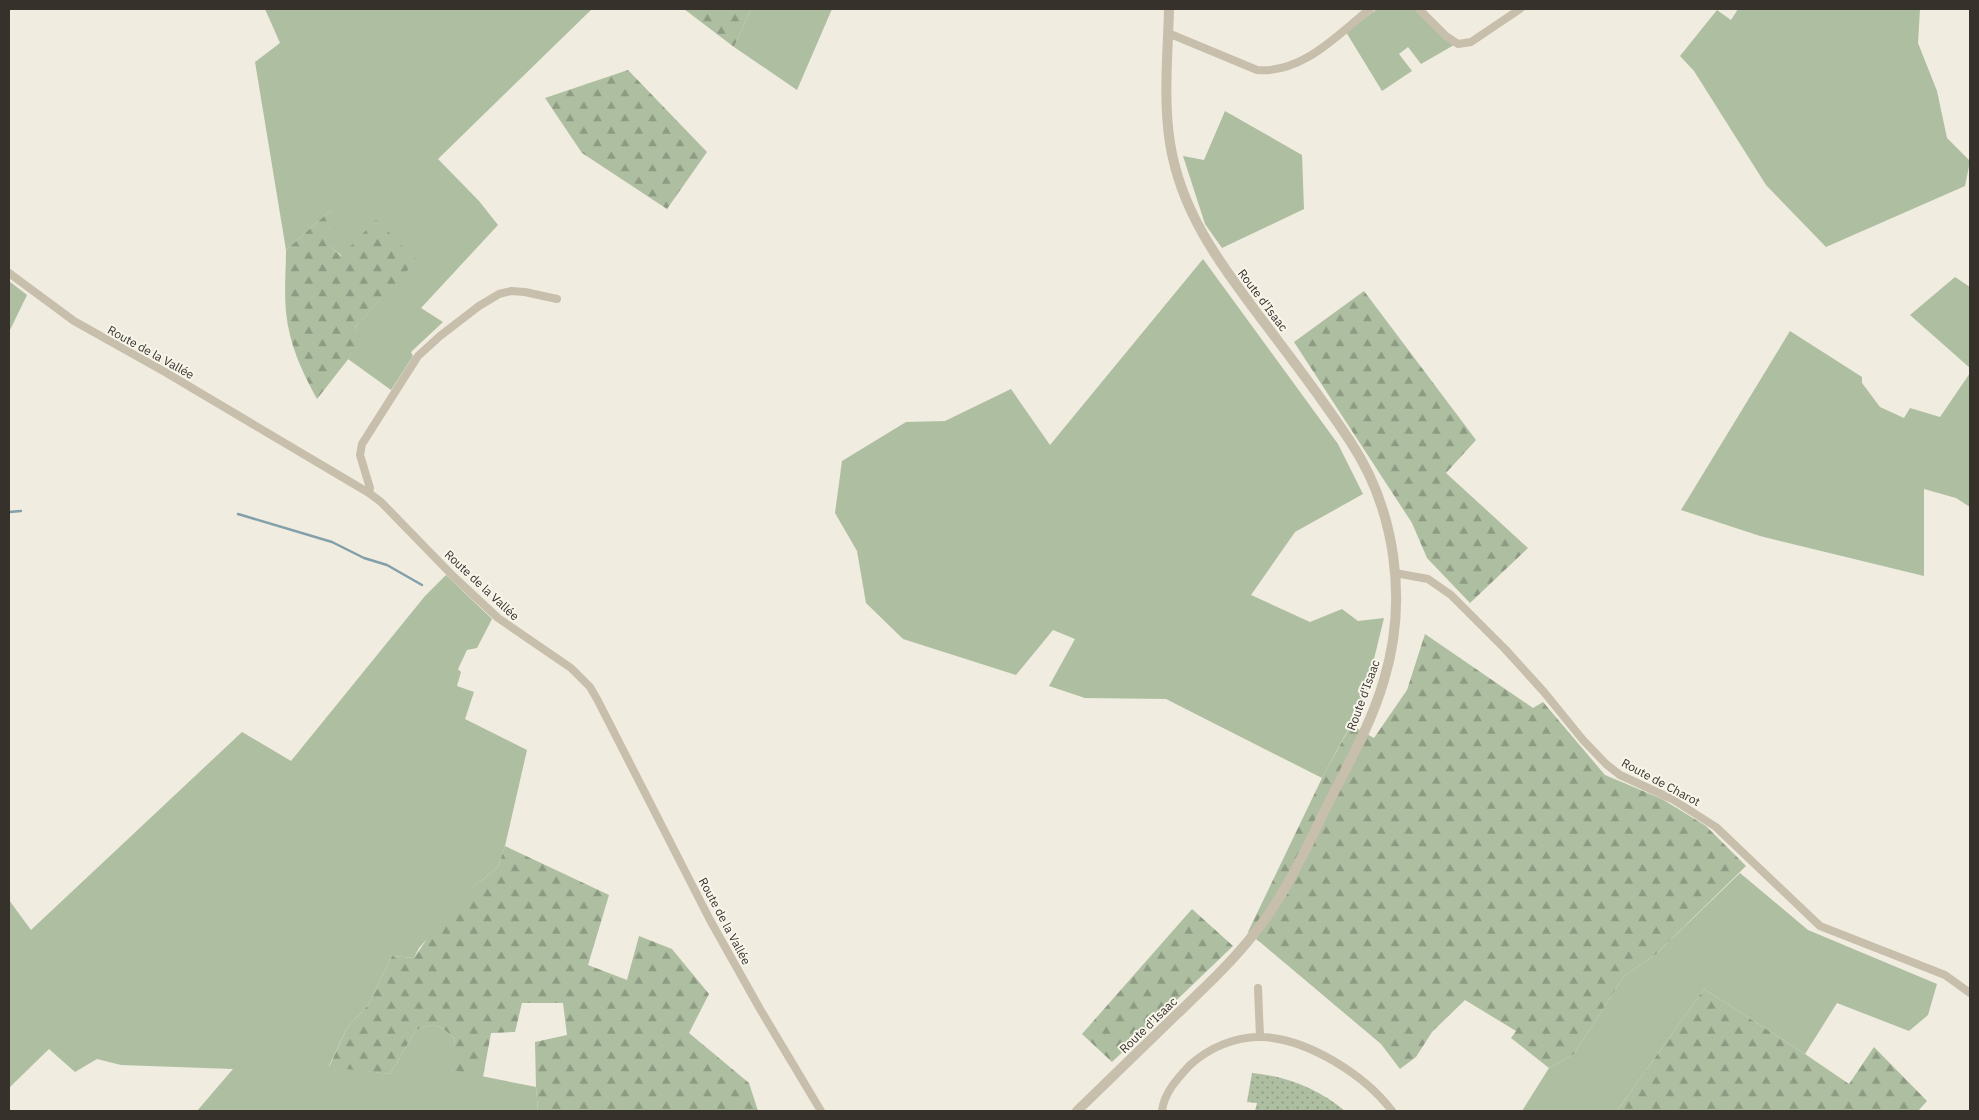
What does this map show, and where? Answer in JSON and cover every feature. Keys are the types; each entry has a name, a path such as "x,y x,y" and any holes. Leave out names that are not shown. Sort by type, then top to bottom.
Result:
{"street":[{"name":"Route d'Isaac","path":"1077,1111 1243,948 1281,894 1348,765 1377,700 1389,662 1395,624 1395,573 1389,530 1364,463 1317,392 1216,258 1190,210 1176,167 1167,118 1169,9"},
{"path":"1168,33 1257,70 1265,71 1284,68 1311,56 1370,9"},
{"path":"1419,9 1446,36 1458,44 1471,42 1520,9"},
{"name":"Route de la Vallée","path":"9,273 74,321 165,372 369,493 381,502 487,608 517,632 571,668 590,687 710,920 821,1111"},
{"path":"369,493 369,482 362,466 360,455 362,444 418,356 440,336 479,306 499,294 511,291 557,298"},
{"name":"Route de Charot","path":"1395,573 1428,579 1439,586 1505,649 1606,764 1620,774 1672,799 1716,827 1820,926 1945,975 1970,993"},
{"path":"1258,988 1260,1037"},
{"path":"1162,1111 1168,1092 1180,1075 1195,1061 1225,1043 1260,1037 1295,1044 1339,1064 1380,1097 1392,1111"}],"green space":[{"path":"265,9 592,9 438,159 479,201 498,225 421,308 443,322 411,352 413,356 391,390 348,359 363,339 355,327 416,260 342,256 323,241 332,209 286,250 255,62 280,43"},
{"path":"684,9 751,9 734,47"},
{"path":"751,9 832,9 797,90 734,47"},
{"path":"1377,9 1415,9 1454,45 1421,64 1408,47 1399,54 1412,71 1382,91 1346,32"},
{"path":"1738,9 1920,9 1918,43 1937,91 1947,138 1970,161 1965,186 1826,247 1766,185 1694,71 1680,56 1717,10 1731,20"},
{"path":"628,70 707,152 667,209 582,153 545,98"},
{"path":"1225,111 1302,155 1304,209 1222,248 1205,224 1183,156 1204,160"},
{"path":"332,209 343,219 324,241 341,256 376,220 417,260 355,327 364,339 317,399 306,379 290,335 285,297 286,250"},
{"path":"1203,259 1338,444 1363,494 1295,532 1251,595 1310,622 1342,609 1358,621 1384,618 1364,700 1322,778 1166,699 1085,698 1049,686 1075,639 1053,630 1016,675 903,639 866,603 857,551 835,513 842,461 906,422 945,421 1011,389 1050,445"},
{"path":"1955,277 1970,287 1970,368 1910,315"},
{"path":"9,281 27,295 9,332"},
{"path":"1364,291 1476,440 1446,473 1528,548 1470,603 1427,558 1412,523 1294,342"},
{"path":"1790,331 1862,377 1862,383 1880,407 1904,418 1910,408 1940,417 1970,373 1970,507 1956,498 1924,489 1924,576 1760,536 1681,510"},
{"path":"446,575 492,619 477,648 467,650 458,669 461,672 457,686 474,692 465,719 527,750 505,846 498,867 477,884 419,948 414,958 392,956 368,1005 347,1028 329,1066 390,1074 416,1030 428,1026 437,1026 455,1039 451,1070 536,1087 538,1111 197,1111 233,1069 121,1065 97,1059 75,1072 49,1049 9,1088 9,900 31,930 242,732 291,761 425,596"},
{"path":"1425,634 1533,708 1543,702 1605,775 1662,799 1706,826 1746,866 1655,955 1624,976 1574,1054 1549,1068 1511,1038 1516,1031 1465,1000 1432,1032 1416,1057 1400,1069 1381,1044 1248,932 1322,778 1351,725 1374,738 1407,690"},
{"path":"505,846 609,895 588,965 627,980 639,936 672,949 709,994 689,1033 749,1083 758,1111 538,1111 535,1042 567,1035 563,1003 522,1003 515,1032 491,1033 483,1077 450,1070 455,1039 437,1026 428,1026 416,1030 390,1074 329,1067 347,1028 368,1005 392,956 414,958 440,920 477,884 498,867"},
{"path":"1740,873 1808,930 1937,984 1928,1015 1909,1031 1837,1003 1805,1054 1704,989 1617,1111 1522,1111 1549,1068 1574,1054 1624,976 1655,955"},
{"path":"1192,909 1233,946 1112,1062 1082,1034"},
{"path":"1704,989 1849,1084 1874,1047 1927,1101 1918,1111 1617,1111"},
{"path":"1252,1073 1277,1077 1302,1085 1324,1096 1345,1111 1255,1111 1257,1103 1247,1102"}],"waterway":[{"path":"9,512 21,511"},
{"path":"238,514 332,542 364,558 387,565 422,585"}]}
